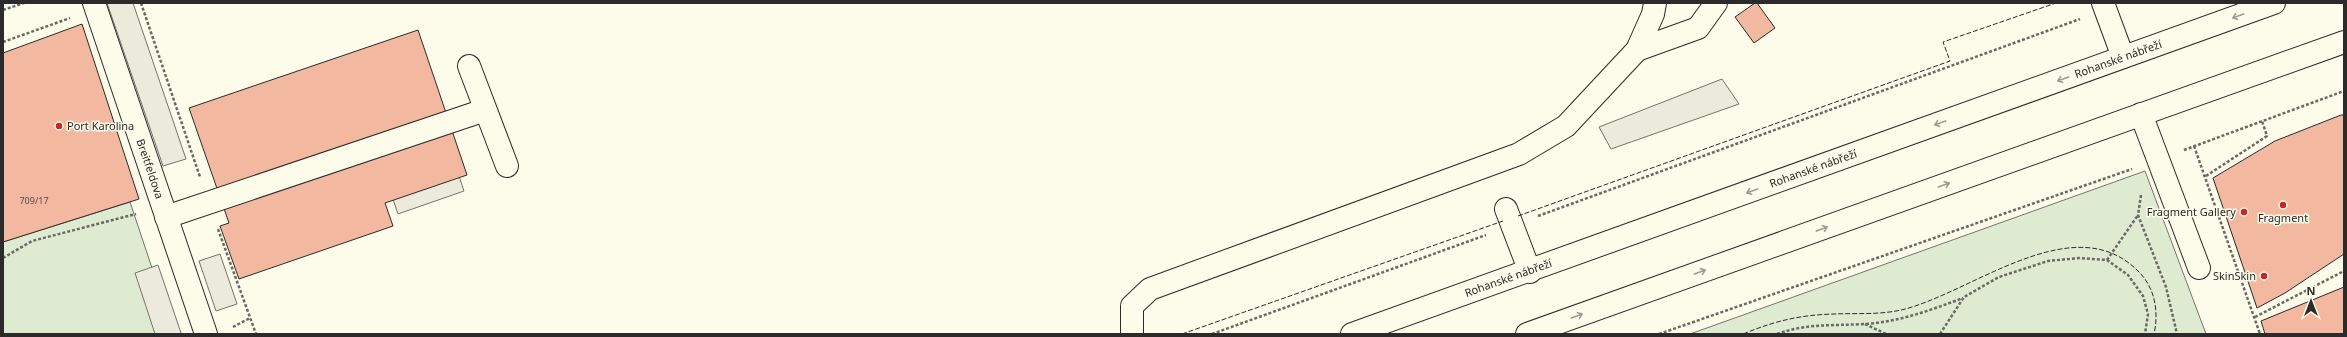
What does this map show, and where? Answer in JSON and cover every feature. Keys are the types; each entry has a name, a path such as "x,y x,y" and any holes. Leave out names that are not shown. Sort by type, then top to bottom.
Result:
{"main road":[{"path":"1132,334 1132,306 1150,289 1519,154 1566,126 1637,50 1653,14 1655,3"},
{"path":"1637,50 1698,28 1716,3"},
{"name":"Rohanské nábřeží","path":"1352,334 1530,272 2274,3"},
{"name":"Breitfeldova","path":"95,6 166,217 216,332"},
{"path":"2105,7 2123,57"},
{"path":"1527,334 1550,330 2141,114 2344,42"},
{"path":"469,66 507,166"},
{"path":"166,217 485,110"},
{"path":"2141,114 2199,268"},
{"path":"1509,217 1530,272"}],"path":[{"path":"3,10 24,3"},
{"path":"141,3 256,334"},
{"path":"3,42 95,6"},
{"path":"1212,334 1509,217 2105,7"},
{"path":"1659,334 2158,160 2344,91"},
{"path":"2206,176 2267,136 2262,121"},
{"path":"2194,146 2206,176 2260,334"},
{"path":"2107,260 2138,215 2141,193"},
{"path":"3,258 32,241 141,213"},
{"path":"2138,215 2166,287 2178,334"},
{"path":"1776,334 1825,324 1864,324 1916,316 1964,297 1999,278 2048,261 2079,258 2107,260 2128,275 2143,296 2148,314 2145,334"},
{"path":"2255,317 2344,272"},
{"path":"1940,334 1964,297"},
{"path":"216,332 250,318"},
{"path":"1864,324 1886,334"}],"green space":[{"path":"2145,171 2206,334 1690,334"},
{"path":"130,202 174,334 3,334 3,242"}],"shaded area":[{"path":"107,3 133,3 186,159 163,166"},
{"path":"1722,79 1739,104 1611,149 1599,127"},
{"path":"455,164 464,191 398,214 389,187"},
{"path":"220,254 237,304 216,311 199,261"},
{"path":"158,265 181,333 179,334 155,334 135,273"}],"building":[{"path":"1757,3 1775,28 1754,43 1735,17"},
{"name":"Port Karolina","path":"82,24 139,199 3,242 3,53"},
{"path":"418,30 467,175 385,203 393,226 239,279 220,226 229,223 189,108"},
{"name":"Fragment","path":"2344,115 2344,254 2285,293 2257,308 2213,178 2275,141"},
{"path":"2344,287 2344,334 2265,334 2261,321"}],"fence":[{"path":"1518,216 1950,61 1943,42 2056,3"},
{"path":"1182,334 1503,221"},
{"path":"1743,334 1777,322 1798,317 1893,312 1901,310 1929,301 2022,260 2054,250 2084,247 2113,254 2139,272 2144,278 2149,285 2156,309 2154,334"}],"place":[{"name":"Port Karolina","path":"59,126"},
{"name":"Fragment","path":"2283,205"},
{"name":"Fragment Gallery","path":"2244,212"},
{"name":"SkinSkin","path":"2264,276"}]}
